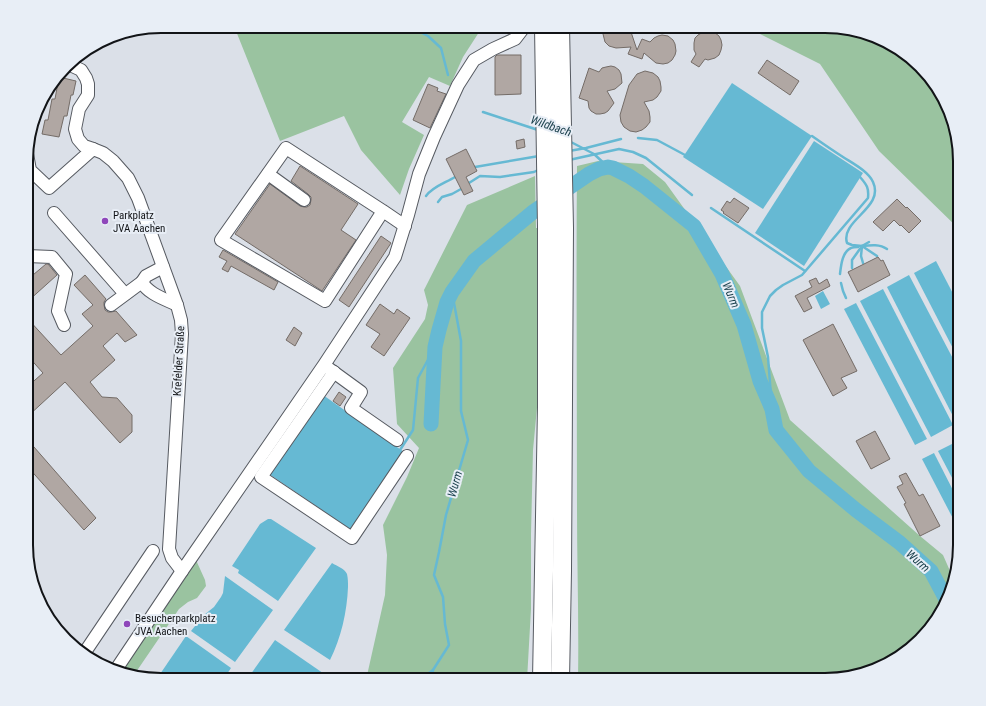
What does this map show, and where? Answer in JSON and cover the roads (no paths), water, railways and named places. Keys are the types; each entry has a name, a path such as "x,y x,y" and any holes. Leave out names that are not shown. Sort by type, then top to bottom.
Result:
{"highway":[{"path":"544,33 555,228 562,571 560,673"},
{"path":"542,673 547,400 555,228 560,33"},
{"path":"538,673 543,650"}],"street":[{"path":"407,456 356,541 262,477 329,369 395,257 419,174 434,136 458,84 474,60 493,48 515,39 520,33"},
{"name":"Krefelder Straße","path":"76,66 81,70 88,84 88,95 79,109 75,129 78,140 84,146 103,154 113,161 128,178 138,198 177,305 181,320 182,334 169,549 172,558 182,571"},
{"path":"383,211 325,301 221,240 286,148 383,211 406,220"},
{"path":"33,173 49,188 93,149"},
{"path":"268,174 304,200"},
{"path":"54,213 126,294"},
{"path":"33,256 52,257 66,274 58,311 64,325"},
{"path":"111,305 142,282 146,276 163,267"},
{"path":"142,282 145,287 153,293 177,305"},
{"path":"329,369 361,392 351,408 397,440"},
{"path":"118,665 182,571 329,369"},
{"path":"87,649 153,551"}],"water":[{"path":"732,83 812,136 763,209 683,157"},
{"path":"814,141 863,173 804,266 755,233"},
{"path":"936,261 953,294 953,348 914,273"},
{"path":"909,275 953,359 953,416 887,287"},
{"path":"883,289 953,425 931,437 860,301"},
{"path":"823,291 830,304 821,309 815,296"},
{"path":"856,303 927,439 915,445 844,309"},
{"path":"323,395 404,452 350,529 269,474"},
{"path":"953,444 953,480 938,451"},
{"path":"934,453 953,490 953,519 922,459"},
{"path":"268,519 271,519 316,548 278,601 238,573 239,570 232,566 260,524"},
{"path":"332,563 346,572 348,577 348,587 343,625 330,660 284,630"},
{"path":"225,576 273,610 235,662 191,631 204,615 214,607 221,597 223,593"},
{"path":"186,636 231,668 228,673 161,673"},
{"path":"275,640 323,673 252,673"}],"waterway":[{"name":"Wildbach","path":"422,33 428,36 441,48 448,75"},
{"name":"Wildbach","path":"483,112 538,130"},
{"path":"812,136 860,168 871,178 875,191 873,199 868,207 850,227 847,235 847,243 862,246 877,256"},
{"path":"638,138 657,140 685,155"},
{"path":"569,151 621,139"},
{"name":"Wildbach","path":"569,141 594,154 608,167"},
{"path":"569,160 619,149 633,152 646,158 692,195"},
{"path":"475,167 539,156"},
{"name":"Wurm","path":"431,424 435,347 439,330 447,302 452,292 474,261 533,212 589,174 599,169 608,167 613,168 644,186 694,226 722,274 744,325 760,381 772,409 776,430 809,471 856,510 900,543 931,571 943,594"},
{"path":"469,183 480,176 500,177 534,172 540,169"},
{"path":"426,196 435,188 455,177"},
{"path":"772,409 768,357 762,328 762,312 770,296 783,285 802,275 868,198 867,187 860,177"},
{"path":"438,202 442,197 461,189"},
{"path":"711,208 805,271"},
{"path":"852,268 852,260 862,246 869,242"},
{"path":"862,246 872,245 887,249"},
{"path":"862,246 861,256 863,263"},
{"path":"840,274 842,260 846,253 851,248 858,247"},
{"path":"841,283 846,298"},
{"name":"Wurm","path":"433,673 433,670 449,645 445,624 443,597 434,575 446,515 468,440 461,411 461,341 452,292"},
{"path":"400,450 413,430 418,378 435,347"},
{"name":"Wurm","path":"429,673 433,670"}],"place":[{"name":"Parkplatz JVA Aachen","path":"105,221"},
{"name":"Besucherparkplatz JVA Aachen","path":"127,624"}]}
